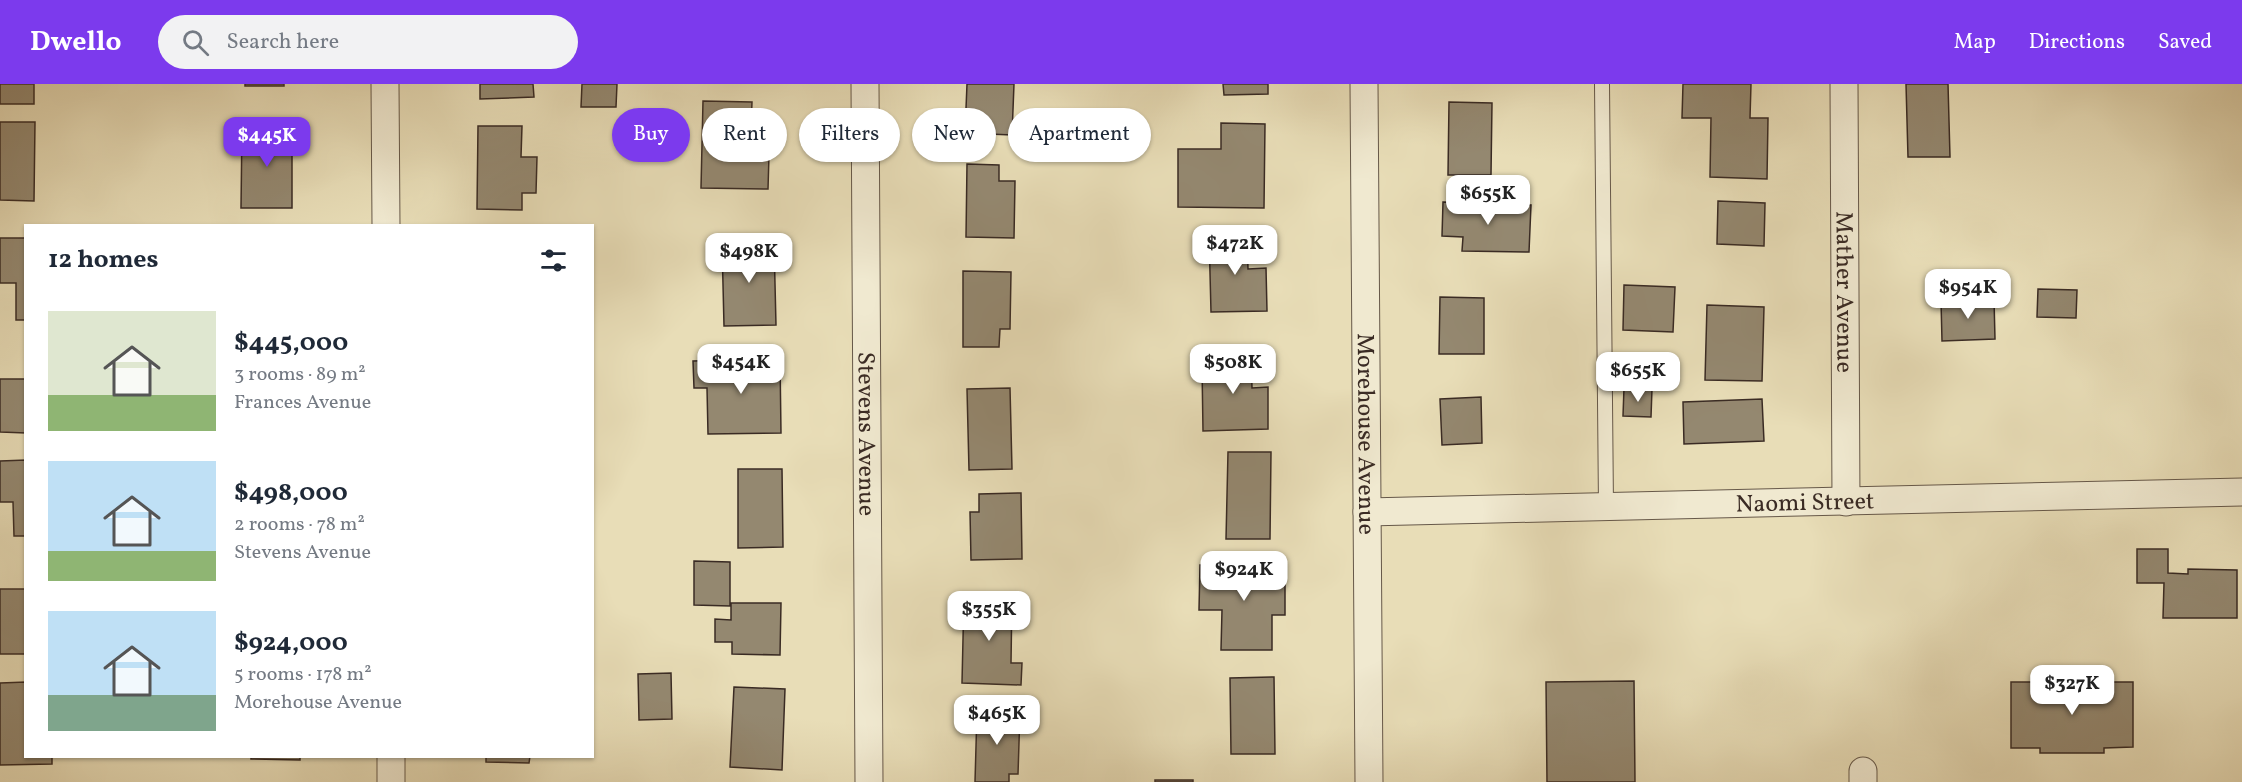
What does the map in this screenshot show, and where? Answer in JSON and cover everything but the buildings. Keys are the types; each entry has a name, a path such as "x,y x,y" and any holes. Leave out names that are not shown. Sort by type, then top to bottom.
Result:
{"street":[{"path":"385,84 386,224"},
{"name":"Stevens Avenue","path":"866,84 869,782"},
{"name":"Morehouse Avenue","path":"1364,84 1369,782"},
{"name":"Mather Avenue","path":"1844,84 1846,502"},
{"name":"Naomi Street","path":"1367,512 2242,492"},
{"path":"391,758 391,782"}],"lane":[{"path":"1602,84 1606,507"}]}
